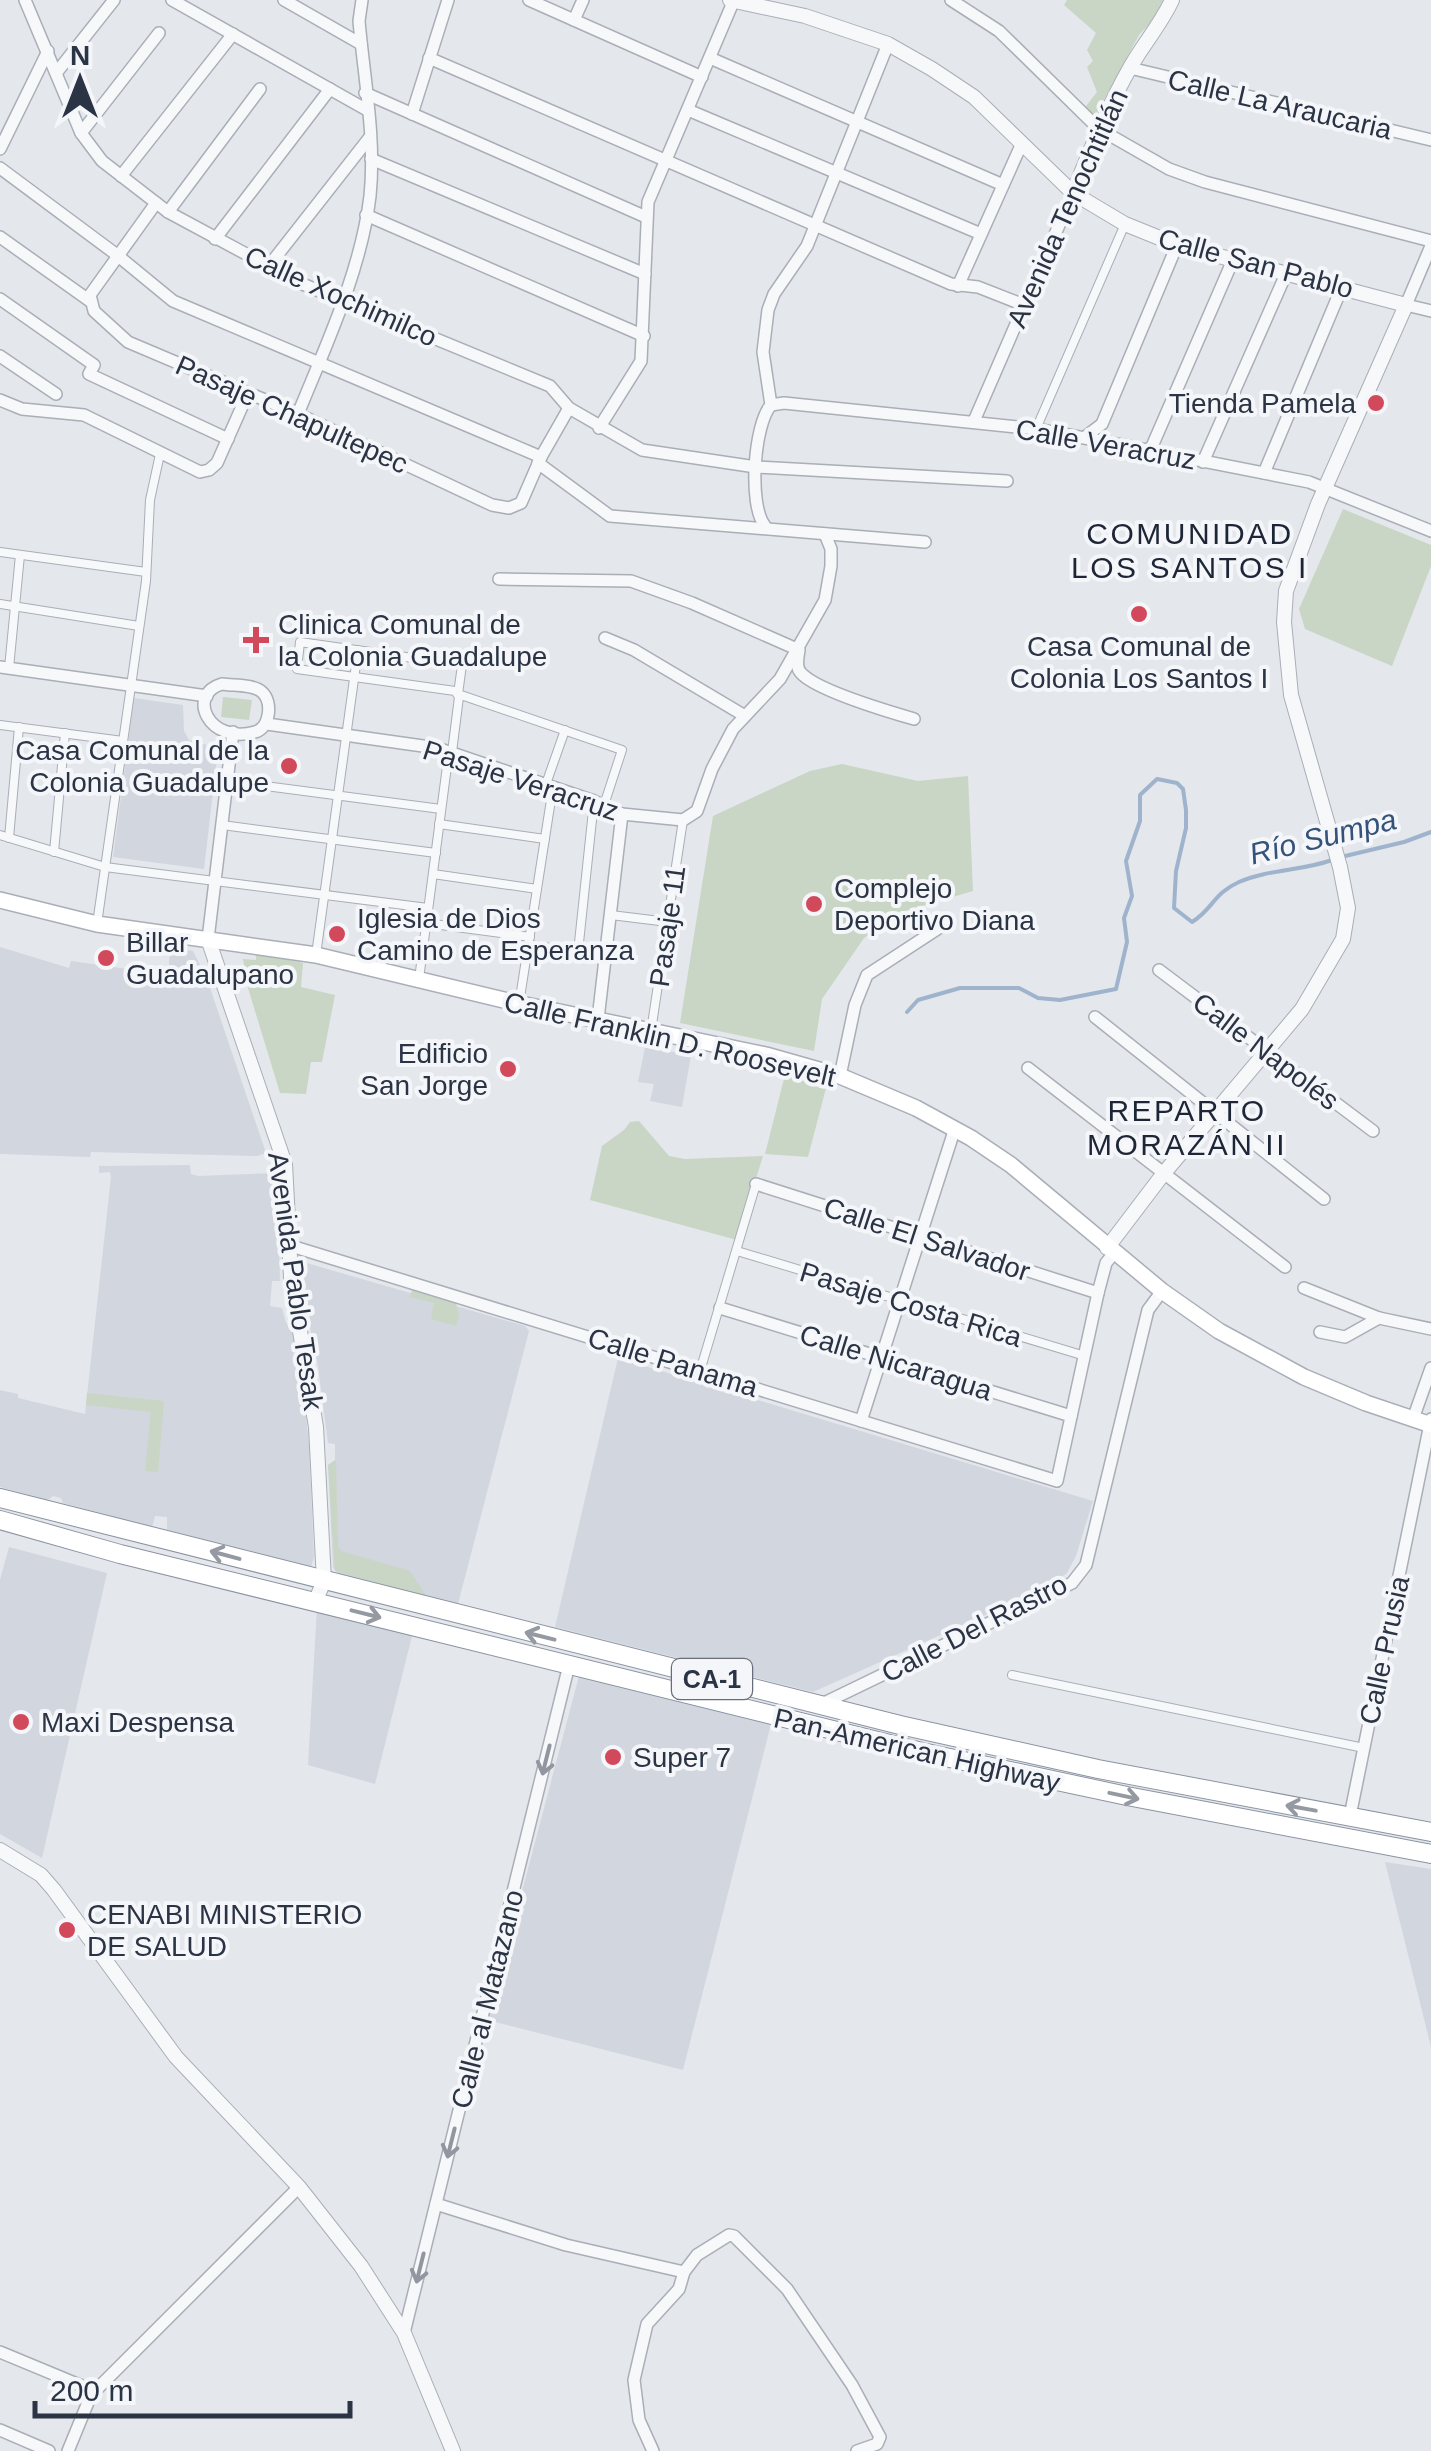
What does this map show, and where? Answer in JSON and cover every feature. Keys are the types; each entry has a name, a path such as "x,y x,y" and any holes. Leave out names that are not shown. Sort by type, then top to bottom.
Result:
{"highway":[{"name":"Pan-American Highway","path":"0,1498 818,1706 1116,1773 1431,1832"},
{"name":"Pan-American Highway","path":"0,1520 120,1554 892,1745 1144,1800 1431,1854"},
{"path":"120,1554 138,1545 130,1530"},
{"path":"153,1562 144,1545 149,1539 159,1538"},
{"path":"569,1665 574,1658 588,1656 753,1698 780,1696"},
{"path":"892,1745 907,1741 900,1725"},
{"path":"927,1753 920,1742 932,1732"}],"main road":[{"name":"Calle Franklin D. Roosevelt","path":"0,900 96,924 316,955 520,1004 766,1055 840,1076 955,1128 1010,1164 1110,1251 1219,1331 1304,1377 1426,1422"}],"street":[{"name":"Calle Xochimilco","path":"25,0 81,133 102,161 168,212 268,266 550,386 569,408 642,450 756,467 1007,481"},
{"path":"57,72 114,0"},
{"path":"172,0 367,110"},
{"path":"284,0 361,44"},
{"path":"298,414 343,300 366,215 371,159 358,21 362,0"},
{"path":"412,114 448,0"},
{"path":"529,0 702,78"},
{"path":"574,20 583,0"},
{"path":"599,428 641,361 648,202 733,0"},
{"name":"Calle San Pablo","path":"733,0 806,16 888,44 974,97 1072,192 1125,224 1177,245 1431,311"},
{"path":"951,0 999,32 1099,129 1169,168 1205,182 1431,243 1294,562 1286,591 1284,622 1291,696 1340,867 1348,908 1343,939 1306,1003 1164,1173 1110,1251 1072,1416"},
{"name":"Avenida Tenochtitlán","path":"974,421 1099,129 1130,68 1162,22 1172,0"},
{"path":"81,133 160,33"},
{"path":"122,176 233,34"},
{"path":"765,526 756,508 756,467 762,414 771,404 762,352 768,310 774,294 806,246 888,44"},
{"path":"0,148 48,52"},
{"path":"430,58 958,286 978,287 1024,306"},
{"path":"710,58 1003,186"},
{"name":"Calle La Araucaria","path":"1130,68 1431,140"},
{"path":"168,212 260,89"},
{"path":"215,239 330,89"},
{"path":"365,94 646,218"},
{"path":"688,110 981,234"},
{"path":"268,266 370,137"},
{"path":"958,286 1022,143"},
{"path":"371,159 645,274"},
{"path":"0,168 173,301 540,460 610,516 924,542"},
{"path":"90,301 93,288 156,203"},
{"path":"366,215 644,336"},
{"path":"1036,429 1125,224"},
{"name":"Pasaje Chapultepec","path":"0,237 90,301 106,324 128,342 298,414 492,506 509,508 521,502 569,408"},
{"path":"1085,437 1102,424 1177,245"},
{"path":"1150,450 1233,260"},
{"path":"1203,462 1286,274"},
{"path":"1264,473 1342,287"},
{"path":"0,299 94,365 89,374 228,439"},
{"path":"0,356 56,394"},
{"path":"0,400 22,409 84,416 190,469 208,470 217,463 248,393"},
{"name":"Calle Veracruz","path":"771,404 974,421 1085,437 1326,489 1431,532"},
{"path":"96,924 140,626 150,500 160,454"},
{"path":"682,820 697,811 721,749 780,679 826,600 830,548 825,534"},
{"path":"0,552 146,572"},
{"path":"20,555 4,667 207,696"},
{"path":"500,579 631,581 678,597 799,650"},
{"path":"0,604 140,626"},
{"path":"605,638 634,650 745,716"},
{"path":"419,979 441,809 450,752 458,694 462,664 300,642 296,669 449,689 458,694 622,750 599,803 578,952"},
{"path":"316,955 358,650"},
{"path":"799,650 797,666 802,674 870,706 914,719"},
{"path":"218,685 254,688 263,693 268,703 267,724 254,732 217,730 207,721 207,696 218,685"},
{"path":"0,724 123,742"},
{"name":"Pasaje Veracruz","path":"267,724 450,752 622,814 682,820"},
{"path":"19,727 5,836 105,867 428,908"},
{"path":"520,1004 550,786 565,730"},
{"name":"Avenida Pablo Tesak","path":"233,732 208,938 285,1164 288,1245 316,1427 324,1581 315,1602"},
{"path":"54,852 65,733"},
{"path":"227,782 441,809"},
{"path":"598,1019 622,814"},
{"name":"Pasaje 11","path":"651,1031 682,820"},
{"path":"439,824 545,839"},
{"path":"222,825 436,853"},
{"path":"433,874 537,889"},
{"path":"610,916 668,922"},
{"path":"426,923 606,956"},
{"path":"840,1076 855,1005 867,975 942,926"},
{"name":"Calle Napolés","path":"1160,970 1373,1131"},
{"path":"1094,1017 1324,1199"},
{"path":"1028,1068 1285,1267"},
{"path":"861,1421 955,1128"},
{"path":"700,1371 756,1184"},
{"name":"Calle El Salvador","path":"756,1184 1098,1293"},
{"name":"Calle Panama","path":"288,1245 1057,1481 1072,1416"},
{"name":"Pasaje Costa Rica","path":"737,1251 1085,1356"},
{"path":"1304,1288 1379,1318 1431,1328"},
{"name":"Calle Del Rastro","path":"818,1706 1072,1583 1086,1564 1148,1310 1162,1292"},
{"name":"Calle Nicaragua","path":"720,1308 1072,1416"},
{"path":"1320,1332 1345,1337 1379,1318"},
{"name":"Calle Prusia","path":"1350,1816 1426,1422 1431,1368"},
{"name":"Calle al Matazano","path":"404,2332 569,1665"},
{"path":"1012,1675 1364,1748"},
{"path":"0,1850 41,1876 54,1890 176,2057 299,2187 360,2266 404,2332 453,2451"},
{"path":"68,2451 94,2391 299,2187"},
{"path":"436,2204 566,2246 684,2272"},
{"path":"653,2451 638,2420 634,2380 648,2324 679,2289 684,2272 698,2255 724,2236 734,2236 787,2289 852,2385 880,2437 877,2444 857,2451"},
{"path":"0,2352 94,2391"},
{"path":"0,2430 48,2451"}],"shaded area":[{"path":"134,698 183,705 184,731 189,740 218,748 204,869 113,857"},
{"path":"0,947 69,968 71,961 163,974 163,980 168,981 170,948 193,951 207,979 266,1153 257,1156 91,1152 90,1157 0,1154"},
{"path":"645,1047 691,1055 682,1107 650,1101 654,1084 638,1082"},
{"path":"190,1165 191,1174 198,1176 277,1173 280,1281 272,1281 270,1306 282,1308 286,1323 292,1324 303,1386 314,1557 311,1567 167,1530 167,1517 155,1516 152,1527 63,1503 61,1498 53,1496 48,1500 0,1487 0,1390 85,1414 111,1177 110,1172 99,1173 99,1166"},
{"path":"303,1262 525,1326 529,1331 458,1604 338,1574 333,1567 328,1465 335,1460 335,1444 328,1443 299,1272"},
{"path":"618,1358 1093,1501 1076,1556 1067,1573 1050,1586 813,1692 555,1627"},
{"path":"9,1547 107,1573 42,1858 0,1834 0,1580"},
{"path":"317,1607 413,1632 375,1784 308,1765"},
{"path":"579,1676 771,1724 683,2070 488,2020"},
{"path":"1385,1862 1431,1869 1431,2047"}],"green space":[{"path":"1067,0 1163,0 1153,20 1139,35 1093,120 1083,110 1097,92 1087,67 1093,61 1087,50 1096,33 1064,5"},
{"path":"1343,509 1431,545 1431,566 1392,666 1305,629 1299,609"},
{"path":"223,697 252,700 249,720 221,717"},
{"name":"Complejo Deportivo Diana","path":"842,764 918,781 968,776 973,891 905,911 864,938 822,999 814,1051 680,1023 713,816 810,771"},
{"path":"256,953 303,963 301,987 335,995 322,1062 311,1062 306,1094 280,1093 243,959 256,960"},
{"path":"785,1075 826,1088 808,1157 765,1154"},
{"path":"639,1121 669,1156 763,1156 737,1240 590,1200 602,1146 630,1122"},
{"path":"412,1290 456,1303 456,1326 431,1319 434,1303 410,1297"},
{"path":"87,1393 164,1401 158,1472 145,1471 151,1412 86,1405"},
{"path":"336,1460 341,1551 410,1571 427,1597 335,1571 328,1465"}],"waterway":[{"name":"Río Sumpa","path":"907,1012 918,1000 960,988 1019,988 1038,998 1060,1000 1116,989 1127,942 1124,918 1132,896 1126,861 1140,821 1140,795 1157,779 1177,783 1183,789 1186,828 1176,871 1174,908 1192,922 1239,882 1332,860"},
{"name":"Río Sumpa","path":"1341,857 1431,832"}],"place":[{"name":"Tienda Pamela","path":"1376,403"},
{"name":"Casa Comunal de Colonia Los Santos I","path":"1139,614"},
{"name":"Clinica Comunal de la Colonia Guadalupe","path":"256,640"},
{"name":"Casa Comunal de la Colonia Guadalupe","path":"289,766"},
{"name":"Complejo Deportivo Diana","path":"814,904"},
{"name":"Iglesia de Dios Camino de Esperanza","path":"337,934"},
{"name":"Billar Guadalupano","path":"106,958"},
{"name":"Edificio San Jorge","path":"508,1069"},
{"name":"Maxi Despensa","path":"21,1722"},
{"name":"Super 7","path":"613,1757"},
{"name":"CENABI MINISTERIO DE SALUD","path":"67,1930"}],"district":[{"name":"COMUNIDAD LOS SANTOS I","path":"1190,551"},
{"name":"REPARTO MORAZÁN II","path":"1187,1128"}]}
